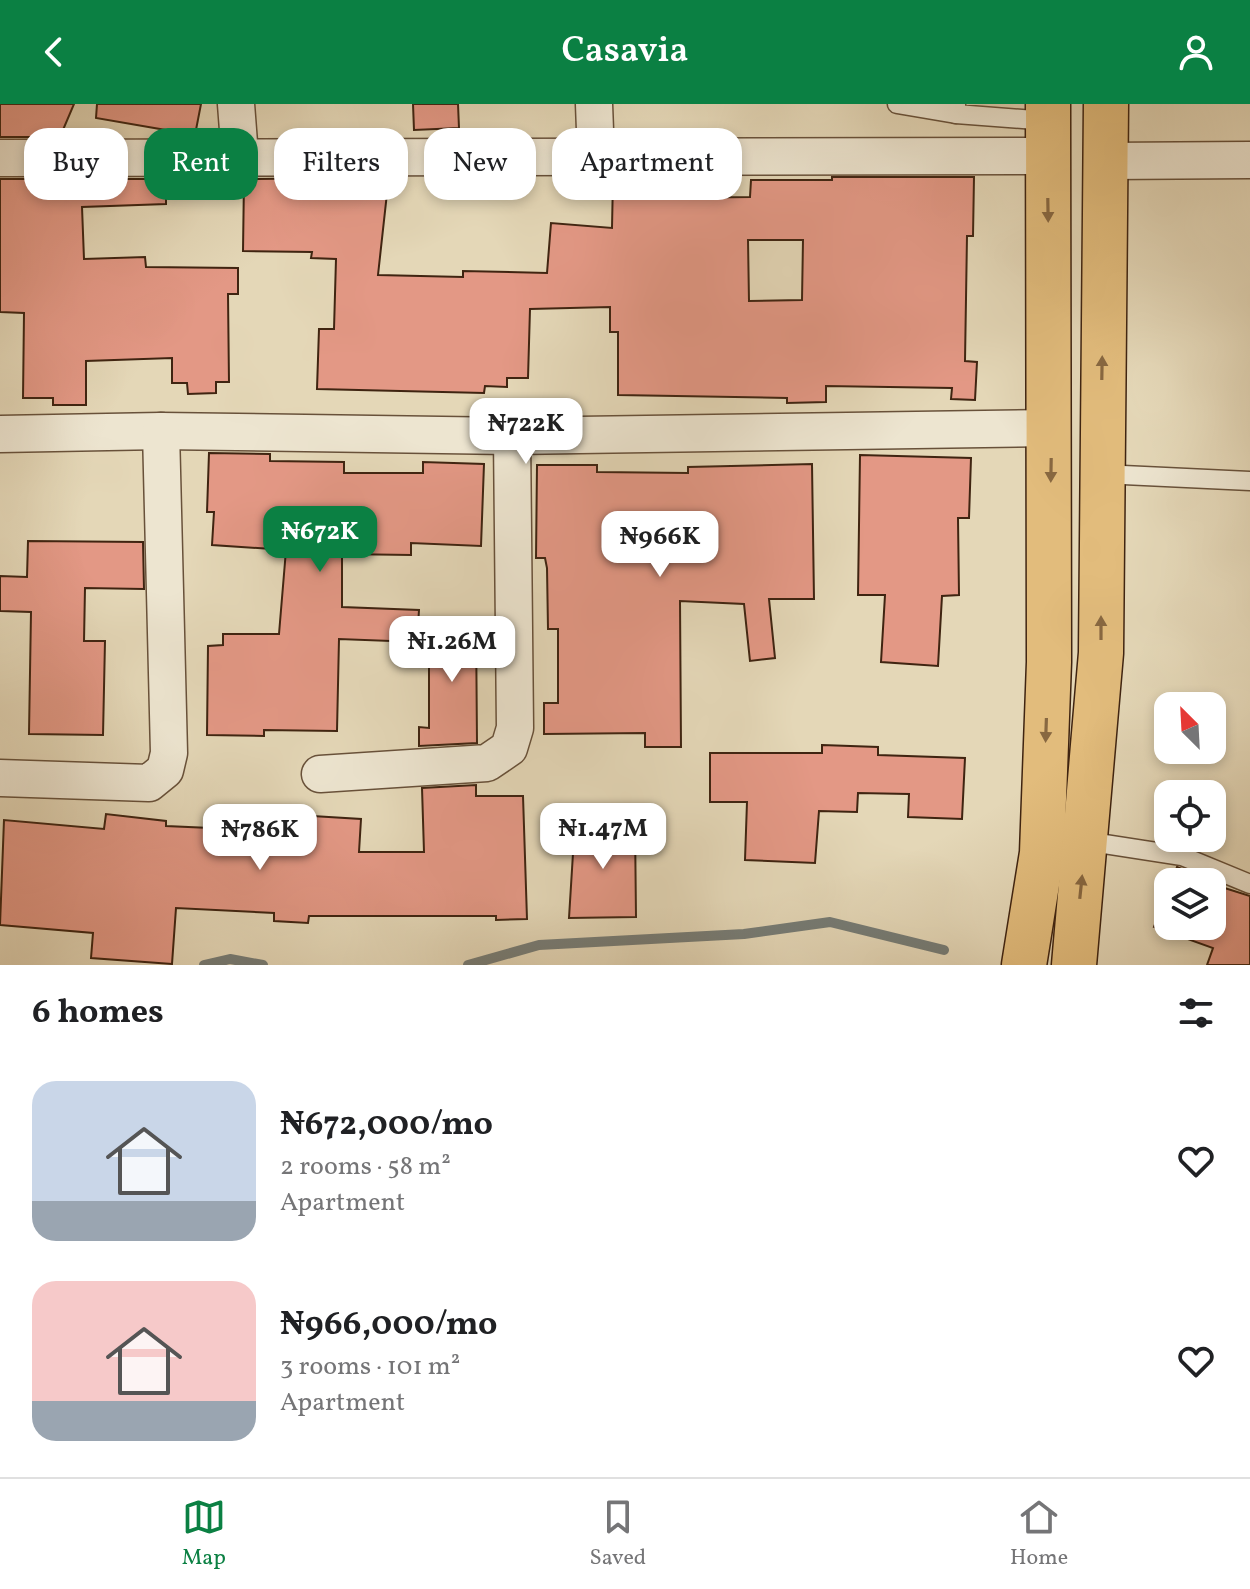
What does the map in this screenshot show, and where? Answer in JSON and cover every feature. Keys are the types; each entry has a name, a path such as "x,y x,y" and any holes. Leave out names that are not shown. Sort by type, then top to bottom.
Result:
{"highway":[{"path":"1074,965 1101,653 1106,104"},
{"path":"1024,965 1042,853 1051,428 1048,127"}],"street":[{"path":"236,104 238,128"},
{"path":"594,104 595,128"},
{"path":"742,147 1048,127"},
{"path":"258,156 552,157"},
{"path":"0,158 144,157"},
{"path":"1107,161 1250,160"},
{"path":"0,434 161,431 512,436 1051,428"},
{"path":"0,778 149,783 165,770 169,753 161,431"},
{"path":"320,774 487,763 509,748 515,728 512,436"}],"lane":[{"path":"897,104 956,109 1048,127"},
{"path":"1102,474 1250,481"},
{"path":"1085,841 1182,856 1250,884"}],"building":[{"path":"0,104 74,104 64,128 24,128 24,137 0,137"},
{"path":"97,104 201,104 196,128 154,128 96,118"},
{"path":"413,104 458,104 459,128 414,130"},
{"path":"974,177 973,236 967,236 965,361 977,362 975,400 951,399 952,388 826,386 826,402 787,403 787,398 618,395 618,332 610,332 610,307 530,309 528,378 507,378 507,387 485,386 484,393 317,389 319,329 334,329 336,259 311,258 312,252 243,251 244,200 258,200 258,179 274,179 274,200 386,200 378,275 463,277 463,271 547,273 551,223 612,228 613,200 742,200 742,197 750,197 751,180","holes":["748,240 803,240 802,300 749,301"]},
{"path":"0,179 24,179 24,200 128,200 128,179 144,179 144,200 166,200 166,204 82,207 84,259 145,257 146,267 238,268 238,294 228,294 229,382 216,382 216,393 188,394 187,383 172,383 172,358 86,361 86,405 53,405 53,398 23,398 24,313 0,312"},
{"path":"209,453 270,454 270,461 344,462 344,473 423,473 423,462 484,464 481,546 411,543 411,555 342,554 342,607 419,610 417,642 339,639 337,731 264,730 264,736 207,735 208,646 223,645 223,634 279,634 286,550 212,545 214,512 207,512"},
{"path":"860,455 971,458 969,518 958,518 959,595 942,596 938,666 881,662 885,595 858,595"},
{"path":"812,464 814,599 769,599 775,658 750,661 744,604 680,601 681,747 645,747 645,733 544,734 544,703 558,703 558,629 548,629 547,568 545,558 536,558 537,465 597,465 597,472 688,473 688,467"},
{"path":"28,541 143,542 144,589 85,588 84,641 105,641 103,735 29,734 31,612 0,611 0,576 27,577"},
{"path":"476,620 477,743 419,746 419,727 429,728 429,621"},
{"path":"822,745 878,747 878,755 965,758 962,819 908,817 909,794 858,793 857,812 819,811 815,863 745,860 747,802 710,802 710,753 822,753"},
{"path":"476,785 476,796 523,796 527,919 496,920 496,916 309,916 308,923 274,921 274,913 176,908 172,964 91,958 93,933 0,925 4,820 104,829 106,814 166,821 166,826 279,831 280,814 361,819 359,852 424,852 422,788"},
{"path":"575,821 635,824 636,917 569,918"},
{"path":"1226,888 1250,896 1250,965 1207,965 1213,948 1191,940 1226,940"}],"waterway":[{"path":"468,965 539,945 744,934 830,922 944,950"},
{"path":"204,965 230,959 263,965"}]}
